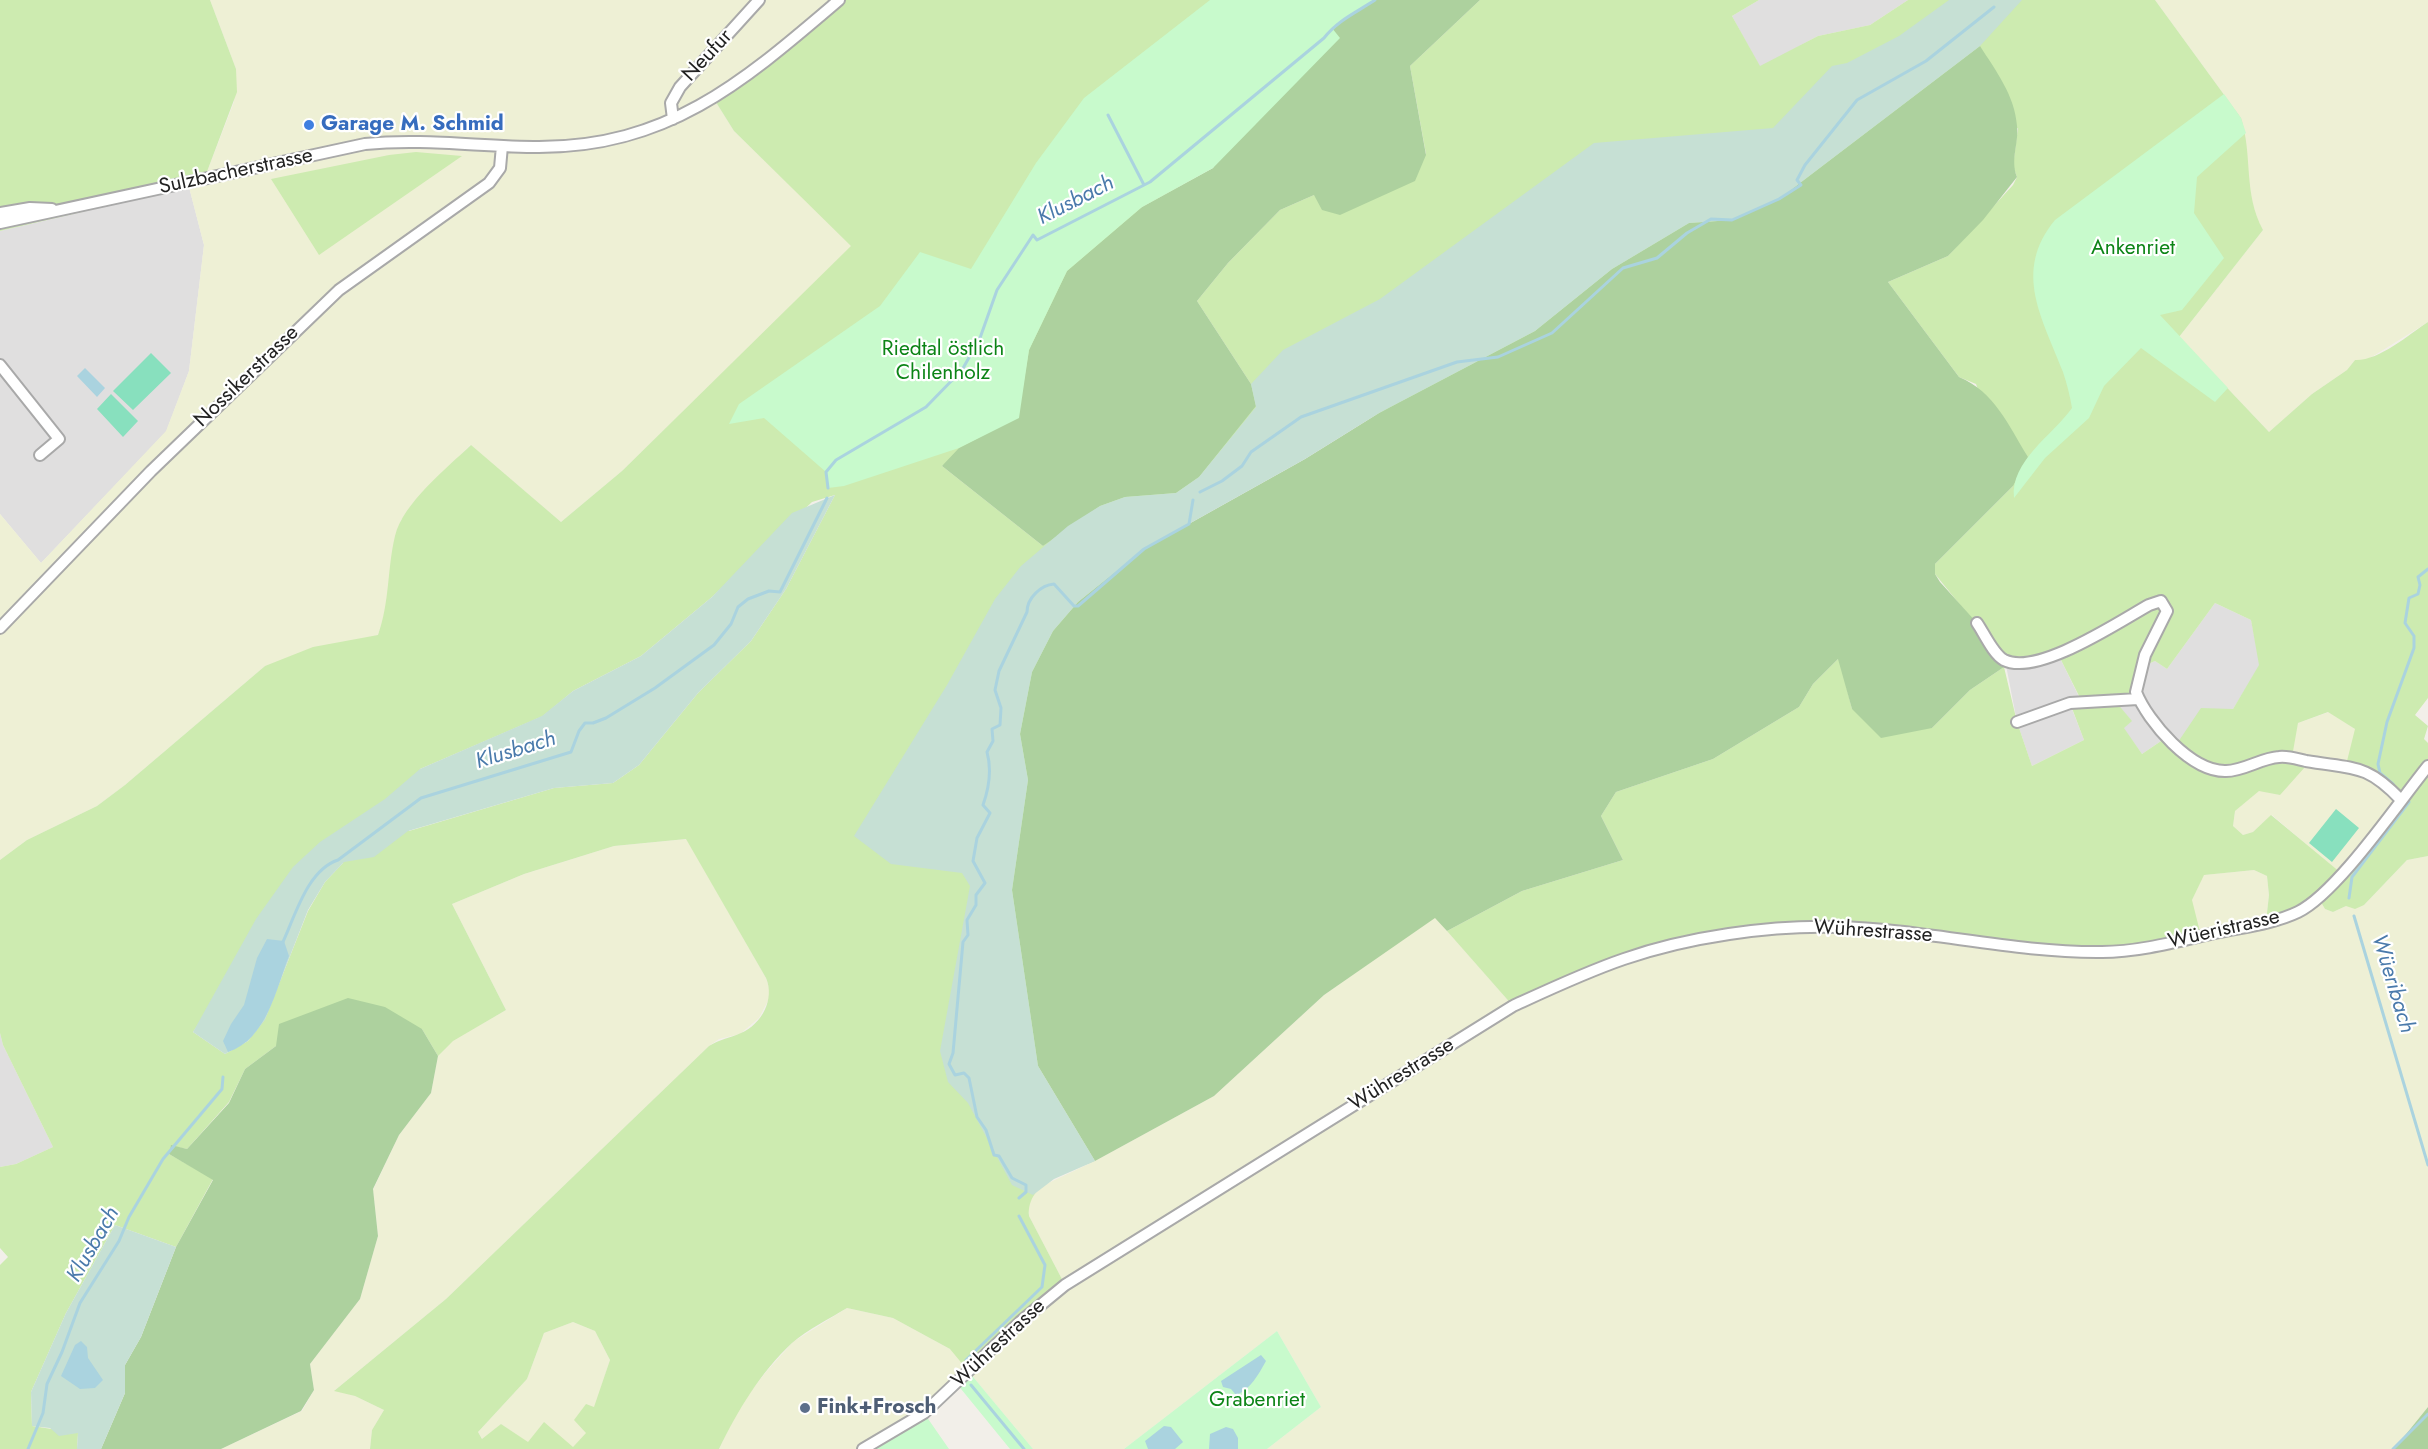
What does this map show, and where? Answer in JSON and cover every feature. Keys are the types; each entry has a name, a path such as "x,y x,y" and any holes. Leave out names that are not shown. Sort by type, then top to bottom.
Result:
{"street":[{"name":"Neufur","path":"673,119 671,103 680,87 759,0"},
{"name":"Sulzbacherstrasse","path":"0,223 365,144 422,141 540,147 599,142 673,119 714,99 749,76 839,0"},
{"name":"Nossikerstrasse","path":"0,628 151,471 339,290 489,183 500,168 502,146"},
{"name":"Sulzbacherstrasse","path":"0,213 30,208 58,209"},
{"path":"0,365 59,439 40,455"},
{"path":"1977,623 1998,654 2005,660 2018,663 2058,654 2148,604 2161,601 2167,611 2145,655 2136,683 2138,699 2167,737 2185,755 2209,768 2235,770 2280,757 2346,765 2376,776 2401,800"},
{"path":"2017,722 2070,703 2138,699"},
{"name":"Wüeristrasse","path":"2027,948 2104,952 2148,947 2266,922 2299,912 2332,884 2428,766"},
{"name":"Wührestrasse","path":"863,1449 924,1413 1020,1322 1065,1285 1513,1006 1577,976 1627,958 1685,943 1797,928 1837,927 1900,932 2027,948"}],"shaded area":[{"path":"1759,0 1908,0 1870,25 1818,36 1760,67 1732,16"},
{"path":"189,187 204,245 189,371 166,432 41,563 0,514 0,231"},
{"path":"2215,603 2251,620 2260,665 2233,709 2176,745 2167,737 2142,754 2123,728 2131,721 2115,702 2141,667 2155,661 2167,669"},
{"path":"2058,654 2082,703 2070,704 2084,740 2032,766 2017,722 2005,660"},
{"path":"0,1033 3,1045 53,1147 16,1164 0,1167"}],"green space":[{"path":"0,0 210,0 236,69 237,92 205,177 189,187 0,231"},
{"path":"210,0 839,0 714,99 734,131 852,246 622,471 561,522 470,445 401,520 393,547 386,611 378,635 265,666 97,806 27,840 0,860 0,514 41,563 166,431 189,371 204,245 189,187 205,177 234,102 236,69"},
{"path":"839,0 1219,0 1004,280 1213,168 1142,207 1019,418 942,466 1043,546 1251,384 1197,301 1228,263 1280,210 1314,195 1426,154 1410,66 1480,0 1759,0 1732,16 1760,66 1818,36 1870,25 1908,0 2155,0 2241,118 2247,146 2250,188 2263,230 2179,337 2269,432 2312,394 2347,370 2355,360 2383,352 2428,322 2428,698 2415,715 2428,726 2424,739 2428,743 2428,766 2423,772 2428,777 2428,856 2407,860 2364,905 2355,909 2346,906 2333,912 2325,909 2318,897 2266,922 2269,895 2267,876 2254,870 2204,875 2192,900 2201,936 2104,952 1900,932 1757,931 1627,958 1513,1006 1447,931 1522,891 1623,860 1601,816 1616,792 1713,759 1799,707 1813,684 1839,658 1852,709 1932,728 1970,690 2004,667 2017,722 2032,766 2084,740 2070,703 2082,702 2058,654 2005,660 1935,574 1935,564 2013,486 1976,384 1959,377 1888,282 1948,256 2013,185 2017,177 2013,166 2018,128 1379,413 1144,549 1038,1066 1095,1161 1062,1174 1042,1186 1030,1204 1029,1216 1065,1285 969,1372 950,1349 893,1318 847,1308 805,1333 780,1355 751,1393 719,1449 370,1449 372,1430 384,1410 355,1396 334,1391 446,1299 709,1046 741,1033 761,1017 768,1002 766,978 686,839 614,846 524,874 452,904 506,1010 453,1041 438,1056 422,1029 276,1046 245,1069 229,1102 187,1149 171,1146 169,1154 213,1179 176,1247 115,1225 66,1313 31,1392 32,1426 78,1433 77,1449 0,1449 0,1265 8,1257 0,1248 0,1167 16,1164 53,1147 3,1045 0,1033 0,860 27,840 97,806 265,666 313,647 378,635 385,610 392,549 400,524 416,499 471,445 561,522 622,471 851,246 734,131 714,99","holes":["835,495 786,589 751,641 698,693 639,765 613,783 554,788 409,831 420,769 543,716 573,691 641,656 712,597 812,502","2215,603 2251,620 2259,665 2233,709 2201,708 2176,745 2167,737 2142,754 2124,728 2132,721 2116,702 2136,692 2141,667 2155,661 2167,669","2328,712 2355,729 2346,765 2401,800 2341,873 2271,815 2253,832 2243,835 2233,826 2235,811 2259,791 2280,795 2305,767 2306,761 2292,757 2298,723","321,842 343,863 325,882 308,911 265,1019 248,1041 225,1054 193,1032","573,1322 595,1331 610,1360 594,1407 586,1404 574,1420 586,1433 573,1447 544,1422 528,1442 501,1424 482,1439 478,1432 527,1379 544,1333"]},
{"name":"Riedtal östlich Chilenholz","path":"1210,0 1375,0 1332,28 1340,38 1213,168 1142,207 1067,271 1029,350 1019,418 959,448 844,486 828,488 826,472 764,418 729,424 739,404 880,306 920,252 971,269 1036,163 1084,98"},
{"path":"1290,0 1480,0 1410,66 1426,155 1415,181 1340,215 1322,210 1314,195 1280,210 1228,263 1197,301 1251,384 1256,406 1199,477 1176,493 1125,497 1100,506 1043,546 942,466 959,448 1018,417 1029,350 1067,271 1142,207 1213,168"},
{"path":"1949,0 2022,0 1980,46 1779,199 1732,220 1689,223 1612,269 1535,331 1379,413 1305,459 1144,549 1078,602 1053,631 1032,672 1020,734 1028,780 1012,890 1038,1066 1095,1161 1054,1179 1033,1195 1012,1185 968,1103 948,1082 940,1051 970,886 962,873 891,864 854,836 947,685 995,599 1021,566 1068,526 1100,506 1125,497 1176,493 1199,477 1256,407 1251,384 1283,350 1380,299 1594,143 1773,128 1832,66 1847,63 1899,36"},
{"path":"2155,0 2428,0 2428,322 2364,361 2355,360 2347,370 2312,394 2269,432 2179,337 2263,230 2253,212 2241,118"},
{"path":"1980,46 2004,84 2013,104 2017,126 2014,164 2017,177 1983,220 1948,256 1888,282 1959,377 1982,391 2000,411 2028,457 2013,486 1935,564 1935,574 1940,582 1977,623 2005,660 2004,667 1970,690 1932,728 1881,738 1852,709 1838,659 1813,684 1799,707 1713,759 1616,792 1601,816 1623,860 1522,891 1447,931 1435,918 1324,995 1214,1096 1095,1161 1038,1066 1012,890 1028,780 1020,734 1032,672 1053,631 1078,602 1144,549 1305,459 1379,413 1535,331 1612,269 1689,223 1732,220 1779,199"},
{"name":"Ankenriet","path":"2224,94 2241,118 2246,133 2197,177 2194,213 2224,258 2182,310 2160,315 2228,388 2215,402 2141,348 2104,386 2089,418 2045,458 2014,498 2019,472 2026,460 2072,408 2063,372 2035,296 2033,277 2035,258 2042,239 2055,220"},
{"path":"416,152 462,156 319,255 271,179 389,155"},
{"path":"151,353 171,373 133,410 113,391"},
{"path":"111,394 138,421 123,437 97,409"},
{"path":"835,495 786,589 751,641 698,693 639,765 613,783 554,788 408,831 374,857 344,862 325,882 308,910 265,1020 248,1041 225,1054 193,1032 256,919 293,867 320,842 385,799 420,769 542,716 573,691 641,656 712,597 792,513"},
{"path":"2329,712 2355,729 2401,800 2341,874 2272,815 2253,832 2243,835 2233,826 2235,811 2259,790 2280,795 2298,723"},
{"path":"2336,809 2359,828 2332,862 2309,843"},
{"path":"687,839 766,978 771,995 759,1018 740,1034 719,1039 709,1046 446,1299 335,1390 355,1396 384,1410 372,1430 370,1449 221,1449 302,1411 314,1390 310,1364 360,1299 378,1236 373,1190 399,1135 431,1093 438,1056 452,1041 506,1010 452,904 524,874 614,846"},
{"path":"2428,856 2428,1407 2394,1449 1267,1449 1321,1407 1277,1331 1124,1449 1033,1449 969,1372 957,1384 863,1449 719,1449 740,1405 793,1342 847,1308 893,1318 950,1349 1065,1285 1029,1216 1028,1205 1033,1195 1042,1186 1095,1161 1214,1096 1324,995 1435,917 1513,1006 1627,958 1749,932 2192,900 2203,875 2254,870 2267,876 2269,895 2266,922 2318,897 2325,909 2333,912 2346,906 2364,905 2407,860"},
{"path":"348,998 385,1007 422,1029 438,1056 431,1093 399,1135 373,1189 378,1236 360,1299 310,1364 314,1390 301,1411 221,1449 101,1449 125,1393 125,1365 141,1337 176,1247 213,1180 169,1154 171,1145 187,1149 229,1103 245,1069 276,1046 279,1024"},
{"path":"115,1225 176,1247 141,1337 125,1365 125,1393 101,1449 77,1449 78,1433 59,1436 50,1428 32,1426 31,1392 66,1313"},
{"path":"573,1322 595,1331 610,1360 586,1434 573,1447 528,1443 501,1424 483,1440 478,1432 527,1379 544,1333"},
{"name":"Grabenriet","path":"1277,1331 1321,1407 1267,1449 1124,1449"},
{"path":"969,1372 1033,1449 1010,1449 957,1384"},
{"path":"2428,1407 2428,1449 2394,1449"},
{"path":"924,1413 949,1449 863,1449"}],"water":[{"path":"85,368 105,388 97,397 77,376"},
{"path":"267,939 284,941 289,956 261,1025 241,1045 228,1052 223,1041 244,1005 257,958"},
{"path":"81,1341 87,1347 88,1358 103,1380 95,1388 80,1389 61,1376 75,1345"},
{"path":"1261,1355 1266,1361 1254,1381 1246,1389 1236,1395 1231,1389 1223,1387 1221,1381"},
{"path":"1164,1426 1171,1427 1183,1442 1175,1449 1148,1449 1145,1441"},
{"path":"1226,1427 1233,1429 1238,1438 1238,1449 1209,1449 1210,1434"}],"waterway":[{"name":"Klusbach","path":"828,488 826,472 836,460 926,407 962,370 980,338 997,290 1033,235 1037,240 1150,182 1324,38 1335,26 1375,0"},
{"path":"1200,492 1222,481 1242,466 1251,452 1301,417 1457,362 1498,357 1552,333 1623,268 1657,258 1687,233 1711,219 1732,220 1779,199 1801,185 1797,180 1805,165 1857,100 1926,61 1994,7"},
{"path":"1108,115 1144,185"},
{"name":"Klusbach","path":"282,944 303,896 318,874 327,865 338,860 421,798 571,752 579,731 585,723 593,723 606,718 655,688 714,645 731,624 738,607 748,599 769,591 780,592 827,498"},
{"path":"1019,1198 1026,1192 1026,1185 1012,1178 999,1156 994,1155 986,1130 977,1117 969,1078 964,1073 955,1075 949,1064 953,1053 963,942 968,935 967,920 976,905 976,895 985,883 973,861 977,838 990,813 983,805 989,779 987,752 993,741 992,729 1000,725 1001,708 995,690 999,671 1027,612 1029,602 1036,593 1054,584 1074,606 1078,606 1144,549 1189,524 1193,500"},
{"name":"Wüeribach","path":"2393,784 2380,773 2378,764 2387,722 2414,648 2414,636 2405,623 2409,598 2418,594 2420,585 2418,577 2428,569"},
{"name":"Wüeribach","path":"2349,898 2352,877 2409,802"},
{"name":"Wüeribach","path":"2354,916 2428,1165"},
{"name":"Klusbach","path":"28,1449 43,1413 47,1384 62,1352 80,1303 119,1241 129,1217 163,1159 222,1089 223,1077"},
{"path":"966,1360 1042,1287 1045,1265 1019,1216"},
{"path":"971,1385 1024,1449"},
{"path":"2393,1449 2428,1414"}],"place":[{"name":"Garage M. Schmid","path":"309,125"},
{"name":"Fink+Frosch","path":"805,1408"}]}
